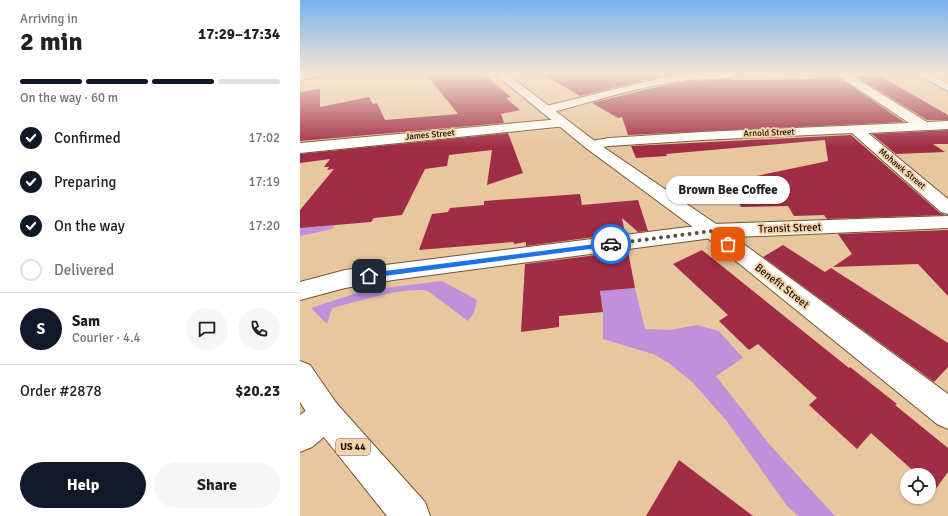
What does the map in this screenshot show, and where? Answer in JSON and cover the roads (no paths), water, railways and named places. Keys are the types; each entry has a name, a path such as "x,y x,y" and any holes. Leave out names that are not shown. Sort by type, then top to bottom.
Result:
{"street":[{"name":"Benefit Street","path":"530,98 591,145 712,231 948,413"},
{"name":"James Street","path":"300,148 553,116 609,98"},
{"path":"879,98 924,126"},
{"name":"Arnold Street","path":"591,145 609,142 702,136 948,125"},
{"name":"Mohawk Street","path":"856,130 948,208"},
{"name":"Transit Street","path":"300,292 345,279 712,231 948,222"},
{"name":"US 44","path":"300,375 326,415 411,516"},
{"path":"300,435 326,415"}],"place":[{"name":"Brown Bee Coffee","path":"728,244"}]}
